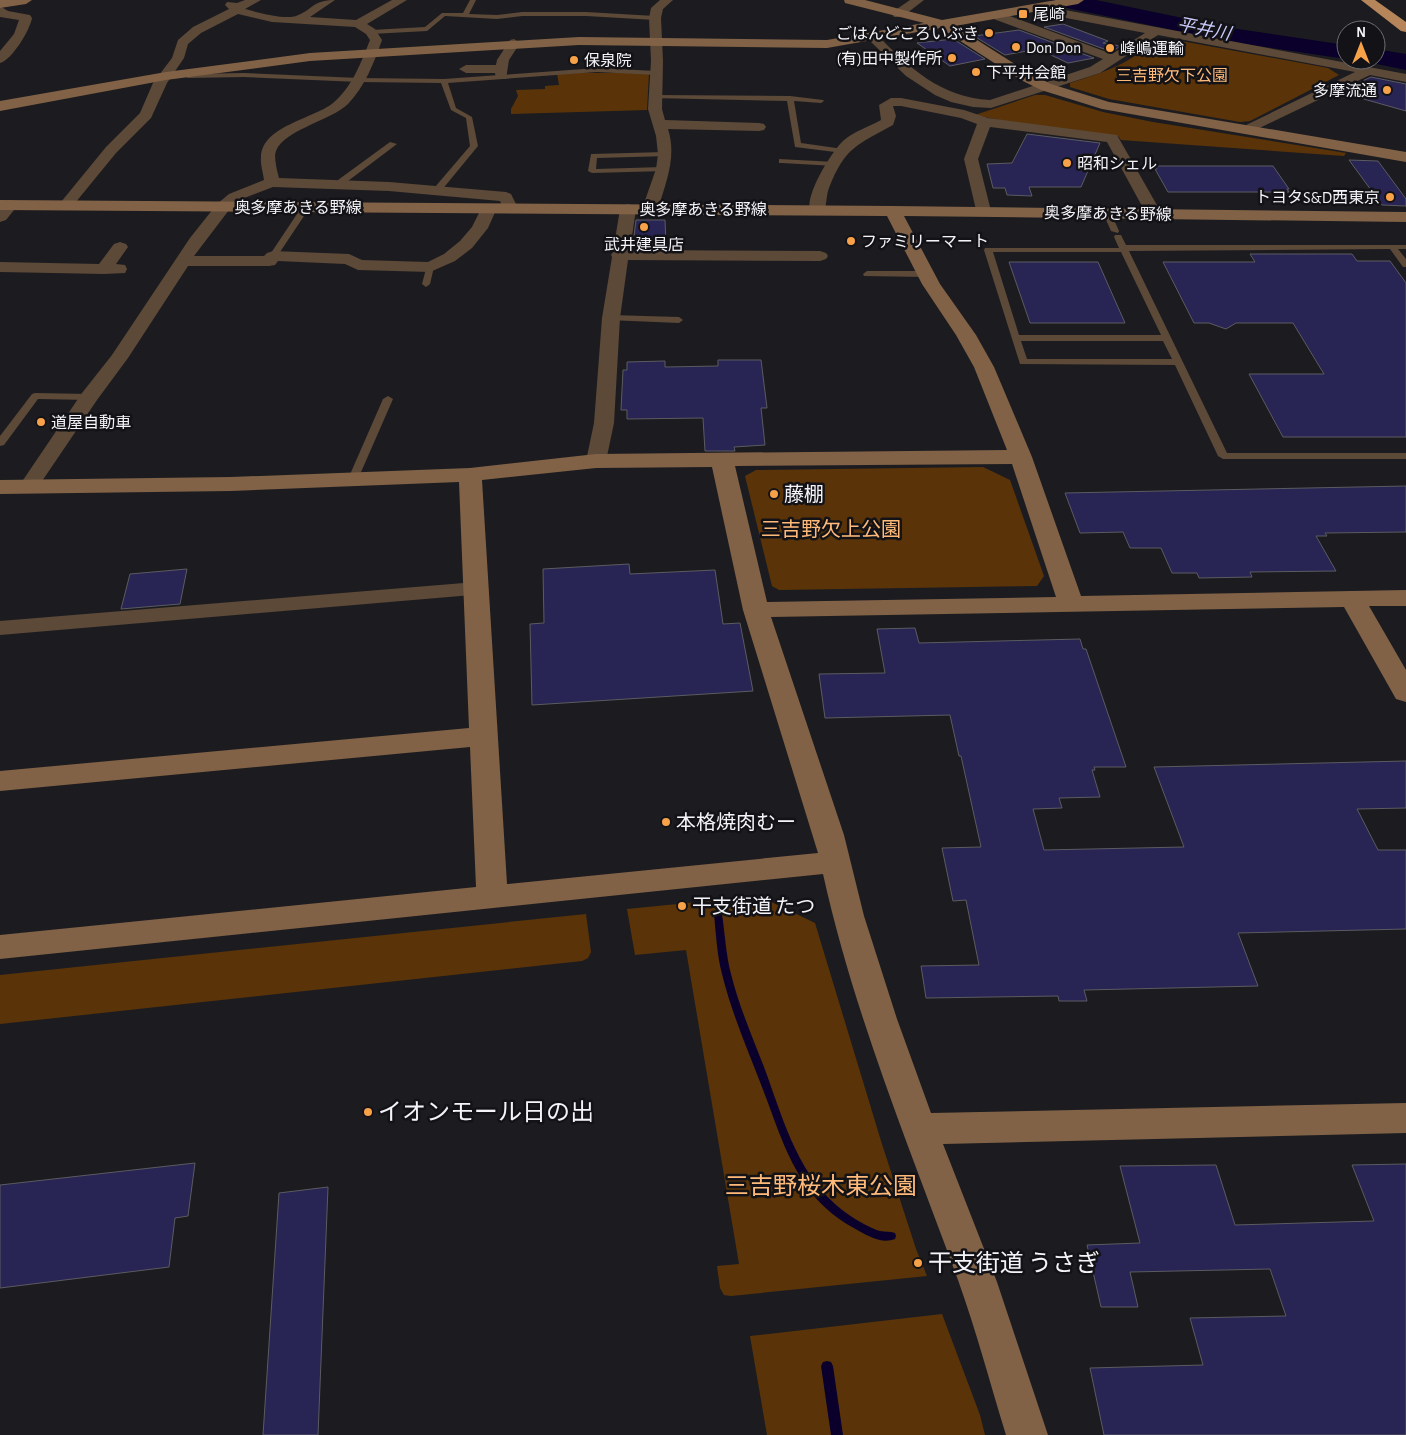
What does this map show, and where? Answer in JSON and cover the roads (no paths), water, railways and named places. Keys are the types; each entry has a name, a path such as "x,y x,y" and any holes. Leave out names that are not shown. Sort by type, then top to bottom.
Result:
{"highway":[{"path":"1368,0 1406,28"}],"street":[{"path":"0,4 26,0"},
{"path":"223,0 236,10 260,16 358,24 371,32 376,40 356,88 334,110 298,126 272,144 268,154 272,182"},
{"path":"66,205 111,150 146,115 160,82 178,58 182,43 197,30 236,10 238,7 255,0"},
{"path":"299,19 329,0"},
{"path":"358,24 401,0"},
{"path":"650,209 663,169 664,154 663,136 655,109 657,42 655,18 657,8 667,0"},
{"path":"850,0 898,14 943,24 1024,76 1046,87 1107,106 1406,157"},
{"path":"866,38 918,0"},
{"path":"0,106 182,73 270,61 371,52 514,43 579,41 814,44 866,38 1078,0"},
{"path":"0,10 4,14 26,18 21,32 0,59"},
{"path":"1065,14 1406,78"},
{"path":"994,15 1112,58"},
{"path":"866,38 921,82 963,102 991,104 1095,70 1155,32"},
{"path":"466,69 501,72 503,60 514,43"},
{"path":"1247,130 1368,71"},
{"path":"816,210 815,204 827,175 843,151 853,141 888,122 889,116 886,105 890,102 902,102 964,114 985,122 1112,138 1154,214"},
{"path":"983,211 971,159 985,122"},
{"path":"658,124 759,127"},
{"path":"29,486 89,397 120,358 196,241 224,207 240,192 272,182 341,182 438,189 506,197 510,208"},
{"name":"奥多摩あきる野線","path":"3,209 66,205 983,211 1406,217"},
{"path":"184,261 269,261 273,256 349,259 358,265 428,276 440,264 462,250 473,238 486,217 489,208"},
{"path":"596,461 604,423 611,318 628,209"},
{"path":"893,211 925,274 966,334 984,367 1021,457 1070,604"},
{"path":"0,268 112,269 120,247"},
{"path":"620,255 820,256"},
{"path":"0,487 231,484 470,474 596,461 1021,457"},
{"path":"722,460 756,610 829,835 848,916 877,1010 919,1129 978,1282 1027,1435"},
{"path":"470,474 492,897"},
{"path":"0,628 476,589"},
{"path":"756,610 1406,598"},
{"path":"1352,599 1406,694"},
{"path":"0,781 484,736"},
{"path":"0,947 835,862"},
{"path":"919,1129 1406,1118"}],"lane":[{"path":"465,16 473,0"},
{"path":"371,32 427,29 444,14 497,17 522,14 586,14 655,18"},
{"path":"182,73 188,76 308,76 359,80 444,81 501,72 587,71 656,73"},
{"path":"438,189 474,146 469,117 453,108 444,81"},
{"path":"655,97 790,98 821,101"},
{"path":"790,98 798,145 843,151"},
{"path":"341,182 392,144"},
{"path":"663,169 592,171 594,156 664,154"},
{"path":"782,161 834,164"},
{"path":"273,256 306,207"},
{"path":"1107,213 1223,456 1406,456"},
{"path":"1392,247 1406,265"},
{"path":"1178,362 1023,362 988,250 1406,247"},
{"path":"867,274 925,274"},
{"path":"611,318 679,320"},
{"path":"1016,338 1167,338"},
{"path":"0,443 35,396 89,397"},
{"path":"353,479 388,400"}],"waterway":[{"name":"平井川","path":"1062,0 1231,35 1336,51"},
{"name":"平井川","path":"1386,59 1406,62"},
{"path":"718,914 726,972 734,1000 792,1154 814,1188 831,1207 853,1223 871,1232 881,1236 891,1236"},
{"path":"827,1366 837,1435"}],"place":[{"name":"尾崎","path":"1023,14"},
{"name":"ごはんどころいぶき","path":"989,33"},
{"name":"Don Don","path":"1016,47"},
{"name":"峰嶋運輸","path":"1110,48"},
{"name":"(有)田中製作所","path":"952,58"},
{"name":"保泉院","path":"574,60"},
{"name":"下平井会館","path":"976,72"},
{"name":"多摩流通","path":"1387,90"},
{"name":"昭和シェル","path":"1067,163"},
{"name":"トヨタS&D西東京","path":"1390,197"},
{"name":"武井建具店","path":"644,227"},
{"name":"ファミリーマート","path":"851,241"},
{"name":"道屋自動車","path":"41,422"},
{"name":"藤棚","path":"774,494"},
{"name":"本格焼肉むー","path":"666,822"},
{"name":"干支街道 たつ","path":"682,906"},
{"name":"イオンモール日の出","path":"368,1112"},
{"name":"干支街道 うさぎ","path":"918,1263"}],"park label":[{"name":"三吉野欠下公園","path":"1172,75"},
{"name":"三吉野欠上公園","path":"831,529"},
{"name":"三吉野桜木東公園","path":"821,1186"}]}
